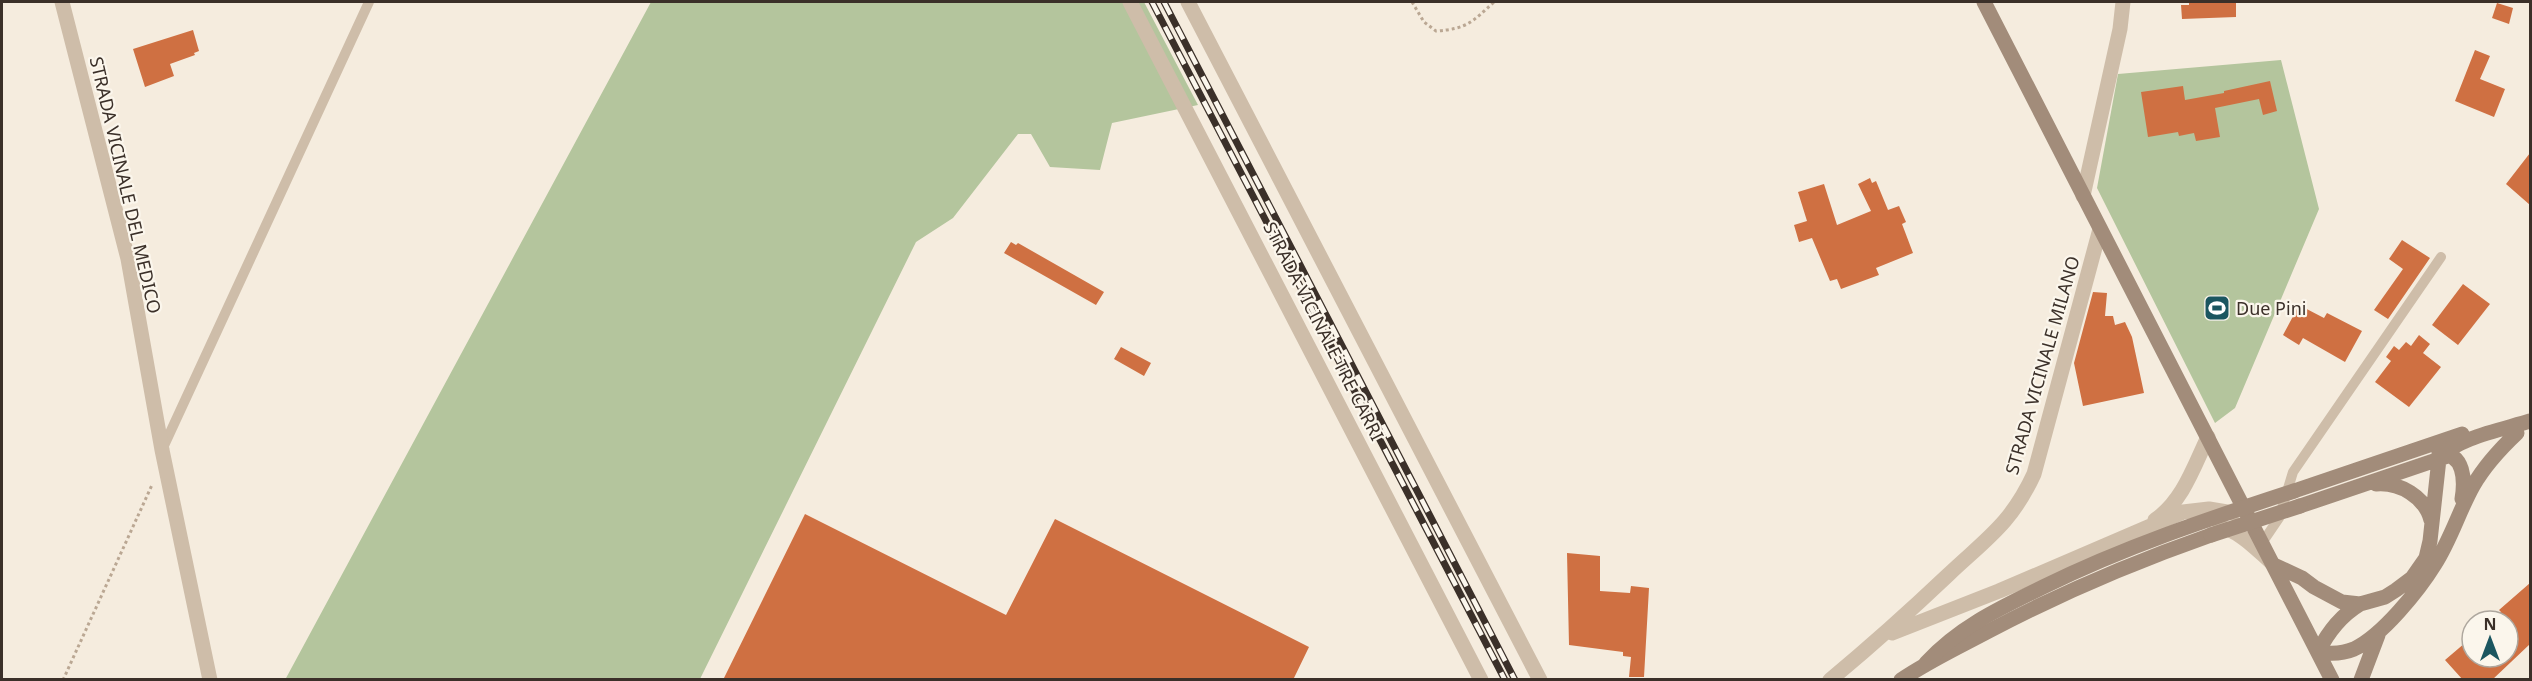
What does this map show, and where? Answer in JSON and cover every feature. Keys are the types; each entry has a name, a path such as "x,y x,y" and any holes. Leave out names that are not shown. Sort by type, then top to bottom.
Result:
{"main road":[{"path":"1984,2 2332,680"},
{"path":"1926,663 1944,643 1964,628 2061,578 2167,533 2530,412"},
{"path":"2318,652 2331,629 2349,611 2360,604 2385,597 2412,578 2426,558 2444,456 2455,445 2530,421"},
{"path":"1901,680 1926,663 2032,608 2139,560 2524,431"},
{"path":"2318,652 2342,653 2355,649 2380,629 2430,571 2482,472 2495,453 2524,431"},
{"path":"2294,491 2328,487 2435,453 2444,456 2463,470 2464,482 2458,516"},
{"path":"2366,484 2385,483 2416,496 2429,510 2432,523"},
{"path":"2274,565 2302,578 2342,602 2360,604"},
{"path":"2361,680 2372,644 2380,629"}],"street":[{"name":"STRADA VICINALE DEL MEDICO","path":"62,2 128,260 162,450 210,680"},
{"name":"STRADA VICINALE TRE CARRI","path":"1130,2 1481,680"},
{"path":"1188,2 1540,680"},
{"path":"2083,196 2120,29 2123,2"},
{"name":"STRADA VICINALE MILANO","path":"1830,680 1883,636 2002,526 2022,501 2034,474 2100,229"},
{"path":"2132,536 2158,518 2174,502 2185,486 2208,436"},
{"path":"1883,636 2132,536 2183,512 2210,509 2247,516"},
{"path":"2132,536 2178,522 2203,523 2229,529 2274,565"}],"lane":[{"path":"162,450 369,2"},
{"path":"2262,543 2279,518 2293,472 2441,257"}],"path":[{"path":"1412,2 1424,22 1436,31 1456,30 1471,23 1494,2"},
{"path":"63,680 153,483"}],"green space":[{"path":"651,2 1144,2 1198,105 1112,123 1100,170 1050,167 1031,134 1018,134 953,218 916,242 700,679 285,680"},
{"name":"Due Pini","path":"2281,60 2319,209 2235,408 2215,423 2097,188 2118,74"}],"building":[{"path":"2189,2 2236,2 2236,17 2182,19 2181,5 2189,5"},
{"path":"2497,3 2513,8 2509,24 2492,18"},
{"path":"193,30 199,51 194,53 195,55 170,64 174,76 145,87 133,49"},
{"path":"2475,50 2490,56 2480,79 2505,89 2494,117 2455,101"},
{"path":"2270,81 2277,111 2263,115 2259,99 2215,108 2220,137 2196,141 2194,133 2179,136 2178,132 2148,137 2141,92 2183,86 2185,100"},
{"path":"2530,153 2530,205 2506,184"},
{"path":"1870,178 1872,183 1876,181 1888,210 1899,206 1906,222 1902,224 1913,253 1876,268 1879,275 1841,289 1837,279 1830,281 1812,238 1799,242 1794,225 1807,221 1798,192 1824,184 1837,225 1871,211 1858,184"},
{"path":"2402,240 2430,258 2388,319 2374,310 2403,269 2389,259"},
{"path":"1011,242 1016,245 1018,243 1104,292 1096,305 1004,253"},
{"path":"2463,284 2490,304 2458,345 2432,325"},
{"path":"2093,292 2107,293 2105,316 2113,316 2115,325 2125,322 2132,337 2144,393 2083,406 2074,363"},
{"path":"2299,305 2324,318 2327,313 2362,331 2345,362 2303,338 2299,345 2283,335"},
{"path":"2419,335 2430,344 2423,353 2441,367 2409,407 2375,382 2391,361 2386,357 2394,346 2399,350 2406,342 2411,346"},
{"path":"1121,347 1151,363 1144,376 1114,359"},
{"path":"805,514 1006,615 1055,519 1309,647 1293,680 723,680"},
{"path":"1567,553 1600,556 1600,591 1630,593 1631,586 1649,588 1644,677 1629,677 1631,657 1623,656 1623,652 1569,645"},
{"path":"2530,583 2530,644 2520,653 2520,609 2500,609"},
{"path":"2460,647 2460,669 2504,669 2492,680 2463,680 2445,660"}],"railway":[{"path":"1152,2 1505,680"},
{"path":"1164,2 1515,680"}],"place":[{"name":"Due Pini","path":"2217,308"}]}
